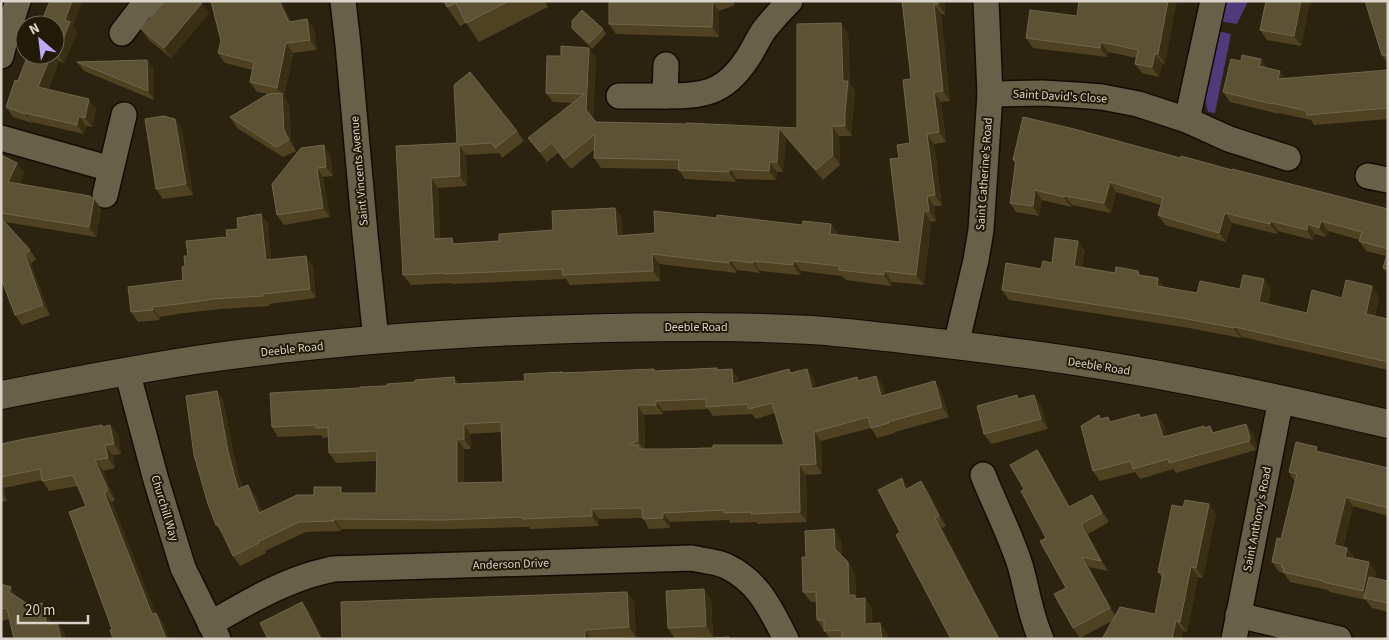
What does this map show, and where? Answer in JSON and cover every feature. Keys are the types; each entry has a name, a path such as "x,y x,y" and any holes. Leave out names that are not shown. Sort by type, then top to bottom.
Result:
{"street":[{"path":"1,56 18,1"},
{"name":"Saint Vincents Avenue","path":"343,1 376,340"},
{"path":"619,96 701,95 715,90 737,72 764,30 790,1"},
{"name":"Saint Catherine's Road","path":"956,345 981,230 990,94 986,1"},
{"path":"1187,120 1212,1"},
{"path":"122,33 146,3"},
{"path":"665,96 666,65"},
{"name":"Saint David's Close","path":"990,94 1042,93 1102,97 1138,104 1187,120 1229,139 1288,158"},
{"path":"105,195 124,115"},
{"path":"1,138 112,169"},
{"name":"Deeble Road","path":"1,395 127,371 204,359 376,340 514,331 747,327 815,330 956,345 1074,361 1172,377 1281,399 1388,424"},
{"name":"Churchill Way","path":"127,371 169,525 184,568 214,631"},
{"name":"Saint Anthony's Road","path":"1236,627 1281,399"},
{"path":"983,475 1012,544 1041,639"},
{"name":"Anderson Drive","path":"214,631 254,600 308,575 333,569 692,558 725,565 743,576 758,590 786,639"},
{"path":"1236,627 1339,639"}],"shaded area":[{"path":"1224,1 1248,1 1237,24 1219,21"},
{"path":"1217,31 1231,34 1215,113 1208,112 1204,96"}],"building":[{"path":"50,1 72,1 65,20 65,15 44,15"},
{"path":"165,1 200,1 202,3 164,48 141,29"},
{"path":"211,1 279,1 289,22 307,19 310,40 286,43 277,88 250,82 254,62 218,53 221,41"},
{"path":"444,1 509,1 466,23 456,3 447,7"},
{"path":"609,1 713,1 712,27 609,24"},
{"path":"902,1 938,1 938,4 934,4 943,91 934,92 939,132 927,134 935,195 927,196 929,211 924,211 916,275 884,271 884,275 839,270 839,266 794,261 793,265 730,260 729,263 652,254 653,271 563,275 562,269 403,275 396,146 457,143 454,85 470,72 517,131 495,148 492,143 459,145 460,176 431,178 434,239 452,238 453,244 499,241 499,234 553,230 552,211 615,208 617,236 655,233 654,211 717,218 717,215 802,225 803,221 831,224 830,234 900,242 890,159 899,158 897,145 910,143 903,80 911,79"},
{"path":"1079,1 1168,1 1158,54 1155,54 1152,67 1135,64 1138,50 1101,42 1100,48 1026,38 1030,10 1077,16"},
{"path":"1266,1 1301,1 1294,36 1260,30"},
{"path":"1365,1 1388,1 1388,56 1382,55"},
{"path":"582,10 603,29 589,43 572,28 572,21"},
{"path":"65,20 70,22 65,34"},
{"path":"841,23 843,81 848,81 845,126 832,126 833,155 816,170 779,128 777,162 770,162 769,171 730,169 729,172 678,170 679,160 594,158 595,134 564,159 552,143 540,152 528,138 584,94 546,93 547,56 561,56 561,46 589,48 586,110 596,122 686,123 797,128 797,24"},
{"path":"1242,55 1261,59 1259,66 1280,71 1278,79 1388,70 1388,108 1307,115 1307,111 1223,92 1231,59 1241,61"},
{"path":"147,60 148,91 77,62"},
{"path":"24,65 47,65 38,87 89,99 85,118 79,116 77,125 25,114 6,107 15,80 18,81"},
{"path":"282,93 284,130 289,140 276,147 230,117 268,94"},
{"path":"163,116 175,119 186,184 156,189 145,119"},
{"path":"1023,117 1388,209 1388,249 1359,241 1362,232 1321,221 1319,228 1308,224 1307,230 1271,221 1270,224 1225,213 1219,233 1158,215 1163,198 1110,182 1104,203 1064,197 1035,190 1033,206 1010,203 1016,160 1013,160"},
{"path":"324,145 326,167 317,168 323,208 277,215 272,184 301,148"},
{"path":"1,155 17,163 8,182 90,196 94,199 89,227 1,213"},
{"path":"261,214 266,260 306,256 310,289 262,294 263,296 214,299 152,307 153,310 131,312 128,287 183,280 182,267 185,266 184,256 188,256 186,241 227,237 226,230 238,229 237,218"},
{"path":"1,218 30,250 25,254 43,305 15,315 1,278"},
{"path":"1055,238 1078,241 1074,266 1115,273 1116,267 1138,271 1138,275 1158,278 1157,286 1197,293 1200,281 1240,289 1243,275 1264,279 1259,302 1307,313 1312,290 1342,298 1346,280 1372,286 1366,314 1388,319 1388,362 1235,327 1002,290 1006,263 1041,269 1043,261 1052,263"},
{"path":"1388,251 1388,269 1383,268"},
{"path":"654,369 655,371 732,369 733,384 789,369 790,373 807,369 812,389 857,377 858,381 876,376 881,396 935,381 942,407 871,428 868,417 814,432 816,464 799,465 800,512 751,514 751,512 724,513 724,510 663,513 663,518 643,519 642,508 592,509 592,516 523,519 523,517 443,520 334,519 334,521 299,522 233,556 218,524 216,525 208,504 194,455 186,396 217,391 228,451 238,489 248,485 259,513 297,495 314,495 314,487 341,487 341,493 376,493 377,451 329,453 328,427 316,428 316,425 272,427 270,393 387,386 387,384 415,382 415,380 454,377 455,384 525,381 524,374","holes":["706,399 706,407 747,404 749,409 772,403 784,445 713,445 713,448 668,449 639,449 638,445 629,445 638,441 637,405 656,405 656,401","501,422 503,482 457,483 457,439 464,439 464,424"]},
{"path":"1017,395 1018,399 1034,395 1041,419 984,434 977,406"},
{"path":"1139,414 1140,418 1156,414 1163,437 1204,426 1205,428 1210,426 1212,433 1246,424 1250,438 1249,441 1169,463 1168,459 1133,469 1131,461 1093,471 1081,426 1099,415 1100,419 1108,417 1110,422"},
{"path":"102,425 102,427 110,425 114,444 105,445 108,458 95,460 108,490 104,492 152,614 156,613 166,639 113,639 110,630 112,629 69,512 86,506 73,475 42,481 40,469 1,477 1,444"},
{"path":"1296,442 1317,447 1316,451 1388,468 1388,508 1346,497 1334,545 1347,548 1345,557 1369,562 1363,591 1283,572 1282,564 1272,562 1277,538 1281,539 1297,474 1289,472"},
{"path":"1037,450 1069,507 1092,495 1102,513 1081,524 1101,561 1082,557 1110,608 1073,628 1054,594 1066,588 1040,541 1046,538 1021,491 1024,489 1010,465"},
{"path":"902,478 905,490 921,481 939,516 935,518 999,639 951,639 896,535 900,532 878,490"},
{"path":"1185,500 1209,504 1196,568 1191,567 1180,622 1176,621 1172,639 1102,639 1120,607 1155,614 1163,573 1158,572 1172,505 1183,507"},
{"path":"834,529 835,549 848,562 849,595 855,595 855,599 865,598 865,624 880,623 882,639 842,639 842,630 824,631 824,620 817,620 816,592 803,592 802,557 806,557 805,531"},
{"path":"1369,577 1388,581 1388,603 1364,598"},
{"path":"1,584 11,587 9,592 31,606 42,603 47,625 57,622 61,639 14,639 7,608 1,609"},
{"path":"704,589 706,626 668,628 666,591"},
{"path":"627,592 629,627 585,630 585,638 342,639 341,602"},
{"path":"302,602 321,639 268,639 260,623"},
{"path":"1279,636 1296,639 1278,639"},
{"path":"729,637 730,639 701,639"}]}
